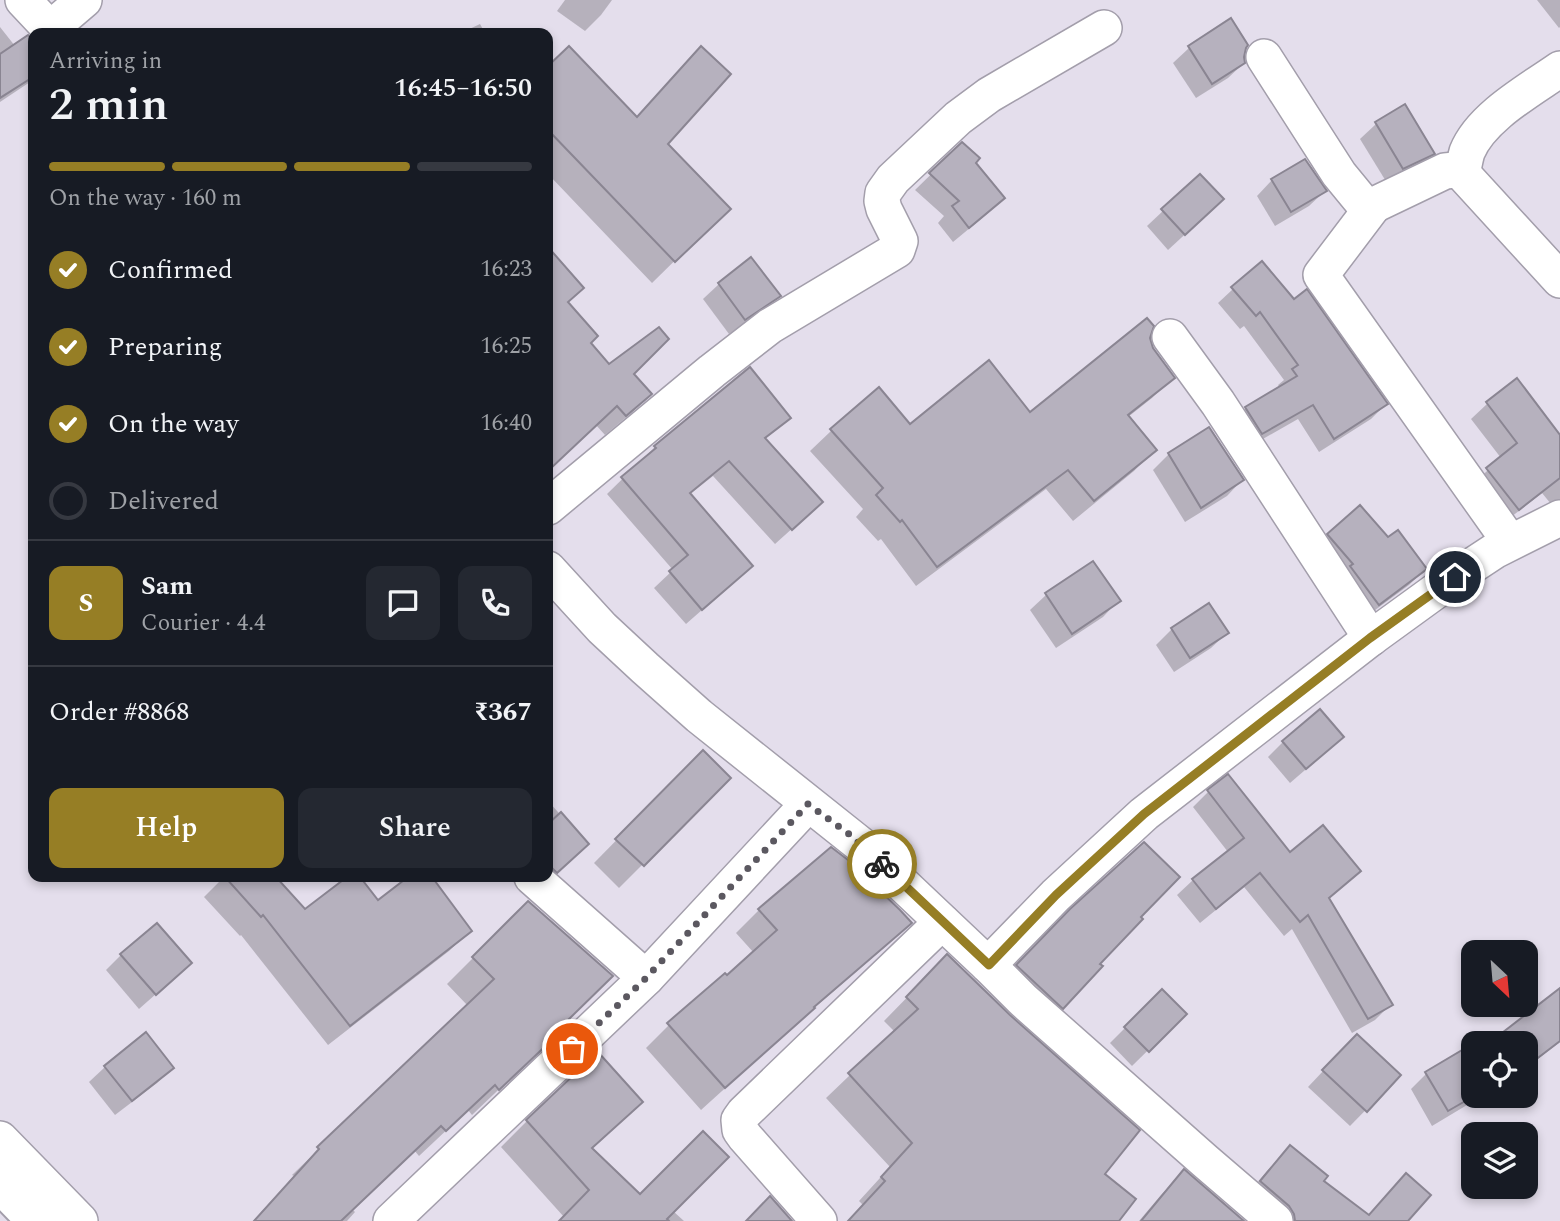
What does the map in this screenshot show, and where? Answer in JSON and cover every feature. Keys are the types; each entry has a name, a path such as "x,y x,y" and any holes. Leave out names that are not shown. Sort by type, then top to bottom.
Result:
{"main road":[{"path":"0,1183 37,1221"}],"street":[{"path":"23,0 49,28"},
{"path":"55,28 84,0"},
{"path":"553,503 770,326 899,249 900,242 882,201 886,187 893,179 958,118 989,95 1104,28"},
{"path":"1264,57 1339,174 1362,202 1374,205"},
{"path":"1462,173 1467,151 1482,128 1504,108 1560,69"},
{"path":"1510,542 1321,275 1374,205 1445,171 1455,170 1462,173 1560,280"},
{"path":"1170,337 1370,638"},
{"path":"989,965 1056,895 1144,814 1370,638 1455,577 1510,542 1560,518"},
{"path":"553,574 645,668 699,716 861,845 1023,1000 1275,1221"},
{"path":"391,1221 646,978 808,804"},
{"path":"539,882 646,978"},
{"path":"819,1221 745,1137 740,1130 739,1120 744,1112 943,922"},
{"path":"0,1139 80,1221"}],"building":[{"path":"1231,18 1248,45 1245,63 1212,84 1188,46"},
{"path":"28,35 28,80 0,98 0,54"},
{"path":"569,46 637,117 701,46 731,74 668,144 731,209 675,262 553,135 553,61"},
{"path":"1405,104 1435,154 1403,169 1375,122"},
{"path":"962,142 980,158 976,163 1005,198 969,228 952,206 959,201 929,173"},
{"path":"1305,159 1327,191 1291,212 1271,179"},
{"path":"1200,174 1224,199 1185,235 1161,209"},
{"path":"553,253 584,288 568,302 598,336 591,343 609,364 659,327 669,339 634,374 652,394 626,416 617,406 553,466"},
{"path":"751,257 781,296 745,320 718,283"},
{"path":"1262,261 1294,299 1307,289 1388,404 1334,439 1313,405 1262,434 1245,407 1297,376 1292,369 1298,365 1260,312 1256,316 1231,287"},
{"path":"1147,318 1154,326 1150,338 1153,348 1175,378 1128,415 1157,450 1094,501 1068,470 937,567 902,520 900,522 876,495 883,488 830,429 879,387 910,424 989,360 1030,412"},
{"path":"750,367 791,418 765,438 823,502 792,530 729,461 690,493 753,566 702,610 669,571 688,555 621,477 656,448 654,446"},
{"path":"1517,378 1560,435 1560,478 1519,510 1486,468 1517,443 1486,402"},
{"path":"1209,427 1244,480 1201,508 1168,453"},
{"path":"1360,505 1388,537 1398,530 1427,569 1379,605 1350,566 1353,564 1327,534"},
{"path":"1093,561 1121,601 1072,634 1045,593"},
{"path":"1209,603 1229,633 1190,658 1171,628"},
{"path":"1320,709 1344,737 1306,769 1282,741"},
{"path":"703,750 731,778 644,866 615,839"},
{"path":"1228,774 1290,852 1323,825 1361,871 1329,898 1393,1005 1368,1019 1308,915 1300,922 1260,873 1216,909 1192,879 1244,838 1207,790"},
{"path":"561,812 589,844 557,873 553,869 553,819"},
{"path":"1144,842 1180,877 1141,917 1143,919 1100,964 1103,966 1063,1009 1016,965 1070,909"},
{"path":"831,847 848,860 912,923 725,1088 667,1023 777,930 758,909"},
{"path":"230,882 281,882 305,909 340,882 364,882 378,900 401,882 436,882 472,931 350,1026 263,915 261,917"},
{"path":"528,901 613,976 569,1019 571,1022 499,1090 495,1085 446,1131 441,1126 341,1221 254,1221 319,1149 317,1147 494,979 472,957"},
{"path":"157,923 192,963 156,995 120,954"},
{"path":"947,954 1010,1015 1140,1130 1105,1174 1136,1199 1119,1221 848,1221 885,1181 881,1177 912,1143 848,1073 918,1009 906,997"},
{"path":"1560,988 1560,1041 1538,1058 1538,1031 1504,1031 1523,1017 1538,1017 1538,1005"},
{"path":"1162,989 1187,1014 1149,1052 1124,1027"},
{"path":"146,1032 174,1068 132,1101 104,1066"},
{"path":"1357,1034 1401,1075 1367,1112 1322,1070"},
{"path":"1461,1051 1461,1104 1448,1111 1425,1072"},
{"path":"598,1052 643,1102 592,1148 640,1194 703,1131 729,1157 667,1219 669,1221 559,1221 589,1190 526,1120"},
{"path":"1290,1145 1328,1176 1324,1181 1369,1215 1406,1173 1431,1195 1408,1221 1295,1221 1289,1206 1260,1181"},
{"path":"1184,1169 1192,1176 1244,1221 1141,1221"},
{"path":"770,1196 792,1221 746,1221"}],"way so far":[{"path":"572,1049 646,978 808,804 849,834 882,864"}],"route":[{"path":"882,864 989,965 1056,895 1144,814 1370,638 1455,577"}]}
